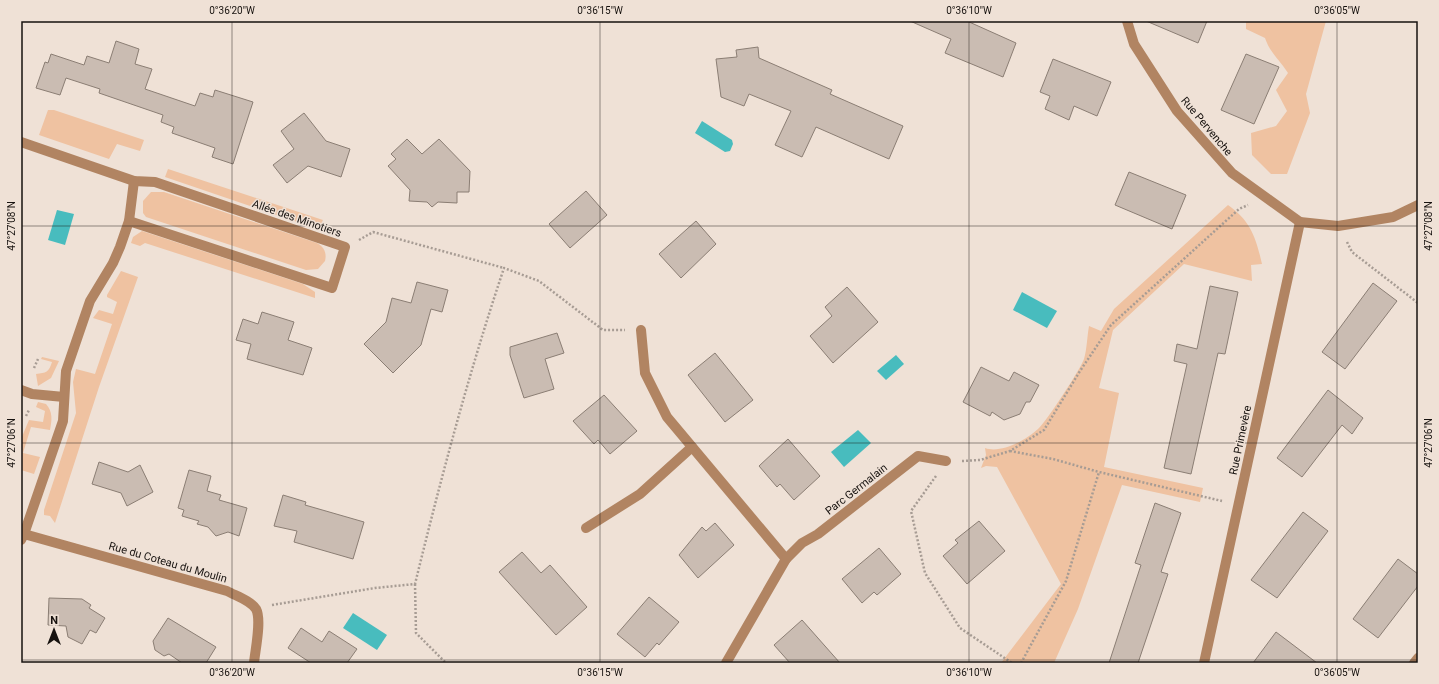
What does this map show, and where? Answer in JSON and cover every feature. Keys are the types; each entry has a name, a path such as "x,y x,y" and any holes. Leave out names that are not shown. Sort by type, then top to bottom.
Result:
{"street":[{"name":"Rue Pervenche","path":"1127,21 1134,44 1177,111 1232,173 1300,222"},
{"name":"Allée des Minotiers","path":"21,142 134,181 155,182 345,247 332,288 129,220"},
{"path":"22,537 63,421 66,371 90,301 113,263 129,220 134,181"},
{"path":"1300,222 1338,226 1393,217 1418,205"},
{"name":"Rue Primevère","path":"1204,663 1300,222"},
{"path":"641,330 645,373 667,417 786,559"},
{"path":"21,390 32,394 64,397"},
{"path":"586,528 640,494 692,446"},
{"name":"Parc Germalain","path":"726,663 786,559 802,543 818,534 918,456 946,461"},
{"name":"Rue du Coteau du Moulin","path":"22,537 227,591 248,601 257,610"},
{"path":"254,663 258,626 257,610"},
{"path":"1414,663 1418,658"}],"path":[{"path":"1012,663 960,628 925,573 911,511 946,461 980,460 1010,451 1044,430 1110,325 1239,209 1265,197"},
{"path":"1338,226 1352,252 1418,303"},
{"path":"345,247 373,232 504,268 538,281 603,330 641,330"},
{"path":"446,663 416,633 415,584 441,478 483,330 504,268"},
{"path":"34,368 38,358"},
{"path":"1010,451 1053,459 1099,472 1238,504"},
{"path":"1021,663 1066,581 1099,472"},
{"path":"257,610 274,605 415,584"}],"shaded area":[{"path":"1246,21 1326,21 1306,94 1310,113 1287,174 1271,174 1252,155 1251,133 1276,126 1287,111 1276,90 1288,73 1272,52 1265,38 1246,29"},
{"path":"48,110 54,110 144,140 140,151 117,144 109,159 39,135"},
{"path":"168,169 323,220 321,224 312,226 306,225 165,177"},
{"path":"151,192 164,192 317,243 324,250 326,255 325,261 318,269 306,270 146,217 143,213 143,201"},
{"path":"1228,205 1242,217 1255,238 1262,264 1251,265 1252,281 1184,264 1113,330 1099,388 1119,393 1104,467 1203,488 1200,502 1122,485 1078,609 1054,663 1001,663 1061,584 997,467 986,466 981,468 986,455 985,448 1006,448 1027,437 1038,429 1055,407 1084,359 1089,326 1101,331 1114,309"},
{"path":"142,231 303,284 315,292 315,298 145,243 140,246 131,243 133,237"},
{"path":"121,271 138,277 99,387 55,523 50,516 44,515 44,510 76,413 73,382 76,369 95,374 112,324 93,318 99,310 113,314 117,302 107,297 107,295"},
{"path":"42,357 59,361 51,378 38,386 36,374 47,371 52,362 41,359"},
{"path":"38,402 46,404 51,413 51,419 50,430 31,427 23,453 40,457 34,474 21,470 21,439 29,420 43,422 45,411 36,407"}],"water":[{"path":"702,121 732,140 733,144 730,151 725,152 695,133"},
{"path":"57,210 74,214 65,245 48,240"},
{"path":"1022,292 1057,311 1047,328 1013,310"},
{"path":"896,355 904,364 886,380 877,371"},
{"path":"858,430 871,443 844,467 831,452"},
{"path":"353,613 387,635 377,650 343,628"}],"building":[{"path":"910,21 967,21 1016,43 1003,77 945,53 951,39"},
{"path":"1146,21 1207,21 1198,43"},
{"path":"116,41 139,49 135,64 152,69 145,89 195,106 200,93 213,97 215,90 253,102 233,164 212,157 215,148 172,133 174,127 161,122 163,115 99,93 100,89 66,78 60,95 36,88 45,62 48,63 51,54 84,65 87,56 109,63"},
{"path":"758,47 759,58 832,90 830,94 903,126 889,159 816,127 802,157 775,145 791,111 749,94 744,106 721,97 716,59 737,57 736,50"},
{"path":"1246,54 1279,67 1254,124 1221,110"},
{"path":"1053,59 1111,82 1097,116 1074,106 1069,120 1045,109 1050,96 1040,92"},
{"path":"304,113 326,141 350,149 341,177 308,166 287,183 273,165 294,149 281,131"},
{"path":"407,139 422,154 439,139 470,171 469,192 457,192 457,203 438,202 432,207 427,202 409,201 410,190 388,166 396,159 391,154"},
{"path":"1129,172 1186,195 1172,229 1115,205"},
{"path":"586,191 607,215 570,248 549,224"},
{"path":"696,221 716,244 681,278 659,254"},
{"path":"417,282 448,290 442,312 431,309 421,345 393,373 364,344 386,322 392,298 411,303"},
{"path":"1373,283 1397,301 1345,369 1322,352"},
{"path":"1210,286 1238,292 1225,354 1218,353 1191,474 1164,468 1187,364 1174,361 1177,344 1197,349"},
{"path":"847,287 878,322 833,363 810,336 832,316 825,307"},
{"path":"262,312 294,322 288,340 312,348 303,375 247,359 251,344 236,340 243,319 258,324"},
{"path":"557,333 564,353 545,359 554,389 524,398 510,355 510,347"},
{"path":"715,353 753,400 725,422 688,375"},
{"path":"981,367 1009,381 1014,372 1039,385 1030,402 1026,402 1020,414 1004,420 992,412 990,416 963,402"},
{"path":"1328,390 1363,418 1352,434 1342,425 1302,477 1277,458"},
{"path":"604,395 637,431 610,454 598,440 594,444 573,421"},
{"path":"788,439 820,476 794,500 780,484 777,487 759,466"},
{"path":"99,462 128,472 140,465 153,492 127,506 121,493 92,484"},
{"path":"189,470 211,476 207,491 221,495 219,500 247,508 239,536 228,532 216,536 208,527 197,524 199,521 182,516 184,510 178,508"},
{"path":"283,495 306,502 305,505 364,522 353,559 294,542 297,531 274,526"},
{"path":"1155,503 1181,513 1161,572 1168,574 1138,663 1109,663 1141,565 1135,563"},
{"path":"1303,512 1328,531 1277,598 1251,580"},
{"path":"979,521 1005,551 967,584 943,556 958,543 955,540"},
{"path":"715,523 734,545 698,578 679,555 702,527 706,531"},
{"path":"879,548 901,574 877,595 874,592 862,603 842,579"},
{"path":"522,552 541,573 550,565 587,607 556,635 499,572"},
{"path":"1398,559 1418,574 1418,586 1378,638 1353,619"},
{"path":"649,597 679,622 659,645 657,643 645,657 617,634"},
{"path":"49,598 82,599 91,605 89,608 105,618 96,633 90,630 82,644 68,637 66,626 48,625"},
{"path":"168,618 216,647 206,663 182,663 169,654 164,656 155,650 153,641"},
{"path":"802,620 840,663 790,663 774,645"},
{"path":"301,628 322,642 329,631 357,649 347,663 311,663 288,648"},
{"path":"1276,632 1317,663 1253,663"}]}
